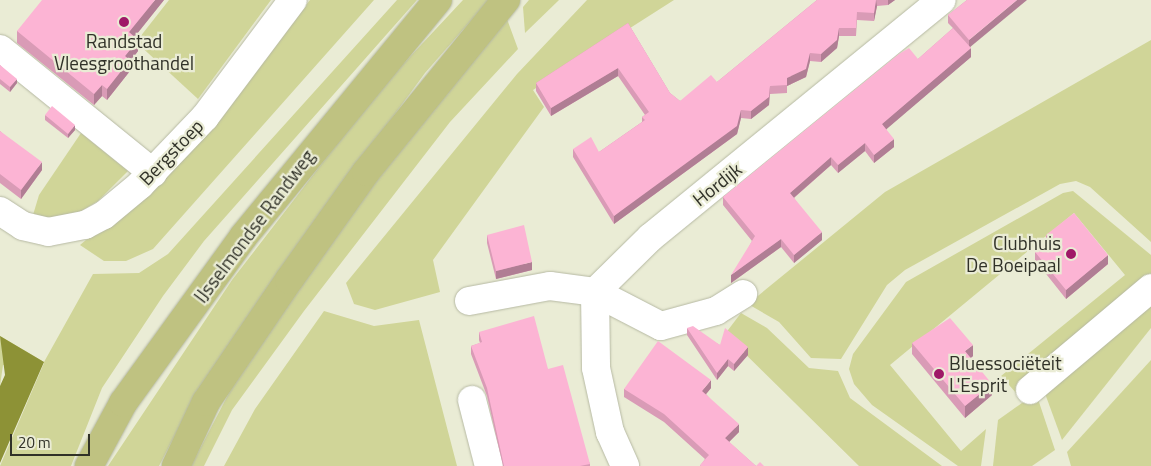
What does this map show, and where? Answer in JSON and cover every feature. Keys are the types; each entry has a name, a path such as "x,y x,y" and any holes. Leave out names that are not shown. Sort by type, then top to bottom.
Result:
{"main road":[{"name":"IJsselmondse Randweg","path":"89,466 123,402 242,237 438,0"},
{"path":"176,466 206,402 289,280 366,172 506,0"}],"street":[{"name":"Bergstoep","path":"4,214 48,232 86,225 153,173 205,117 293,0"},
{"name":"Hordijk","path":"595,292 651,237 942,0"},
{"path":"0,49 153,173"},
{"path":"469,302 550,286 595,292 660,326 716,311 744,294"},
{"path":"1030,390 1151,288"},
{"path":"595,292 596,368 610,432 625,466"},
{"path":"472,400 489,466"}],"shaded area":[{"path":"169,0 271,0 198,99 136,42"},
{"path":"310,0 374,0 153,249 126,261 104,261 80,245 191,152"},
{"path":"397,0 417,0 204,241 163,296 102,388 71,466 0,466 44,363 3,365 0,386 0,336 44,362 93,274 139,273 168,254"},
{"path":"463,0 489,0 425,73 331,201 185,416 159,466 108,466 232,280 378,91"},
{"path":"529,0 559,0 525,33 523,7"},
{"path":"587,0 674,0 533,90 544,107 433,260 440,292 375,310 354,304 346,283 517,74"},
{"path":"507,19 518,49 450,122 304,311 232,410 204,466 191,466 229,393 313,268 378,179"},
{"path":"1151,40 1151,242 1090,187 1076,181 1060,184 905,270 887,285 841,359 811,358 779,322 748,304 885,192"},
{"path":"81,133 128,171 98,201 78,213 46,218 33,215 39,195"},
{"path":"1073,191 1151,255 1151,280 1017,394 1001,376 1125,275 1074,213 890,365 961,451 986,429 981,466 958,466 872,405 854,384 849,369 853,354 906,282 1063,193"},
{"path":"1151,296 1151,328 1062,440 1043,388"},
{"path":"324,311 374,326 419,320 457,466 224,466 255,409"},
{"path":"741,313 767,328 809,368 838,371 850,398 942,466 859,466 725,334"},
{"path":"0,336 44,362 0,463 0,386 5,375"},
{"path":"1151,360 1151,466 1071,466 1067,452"},
{"path":"1036,393 1055,450 1032,466 993,466 998,420"}],"building":[{"path":"42,0 155,0 129,32 138,40 125,56 130,60 107,89 102,85 94,94 17,31"},
{"path":"817,0 876,0 874,13 857,12 856,28 839,28 837,40 821,54 810,53 806,69 787,78 787,85 770,86 769,97 751,111 741,110 737,126 614,216 573,149 591,137 599,152 645,120 642,117 649,112 618,68 551,108 536,83 628,23 670,93 680,101 711,75 717,82"},
{"path":"967,0 1017,0 969,40 948,15"},
{"path":"953,28 971,48 882,124 894,139 874,155 865,143 838,165 831,157 790,193 822,232 794,255 781,239 731,275 755,236 723,197 899,54 909,48 918,59"},
{"path":"0,65 17,79 10,87 0,79"},
{"path":"52,106 75,125 68,134 45,115"},
{"path":"0,131 42,162 21,190 0,174"},
{"name":"Clubhuis De Boeipaal","path":"1074,213 1108,255 1066,290 1035,252 1050,239 1046,235"},
{"path":"524,225 532,262 496,271 487,235"},
{"path":"534,316 548,369 563,365 590,464 580,466 504,466 487,388 471,346 482,342 479,332"},
{"path":"950,318 973,345 965,351 992,384 965,406 912,343"},
{"path":"693,326 720,345 725,328 748,347 734,364 728,359 717,373 687,328"},
{"path":"658,341 711,380 702,391 739,424 725,438 756,466 701,466 709,455 664,414 624,389"},
{"path":"760,462 764,466 756,466"}],"place":[{"name":"Randstad Vleesgroothandel","path":"124,22"},
{"name":"Clubhuis De Boeipaal","path":"1071,254"},
{"name":"Bluessociëteit L'Esprit","path":"939,374"}]}
